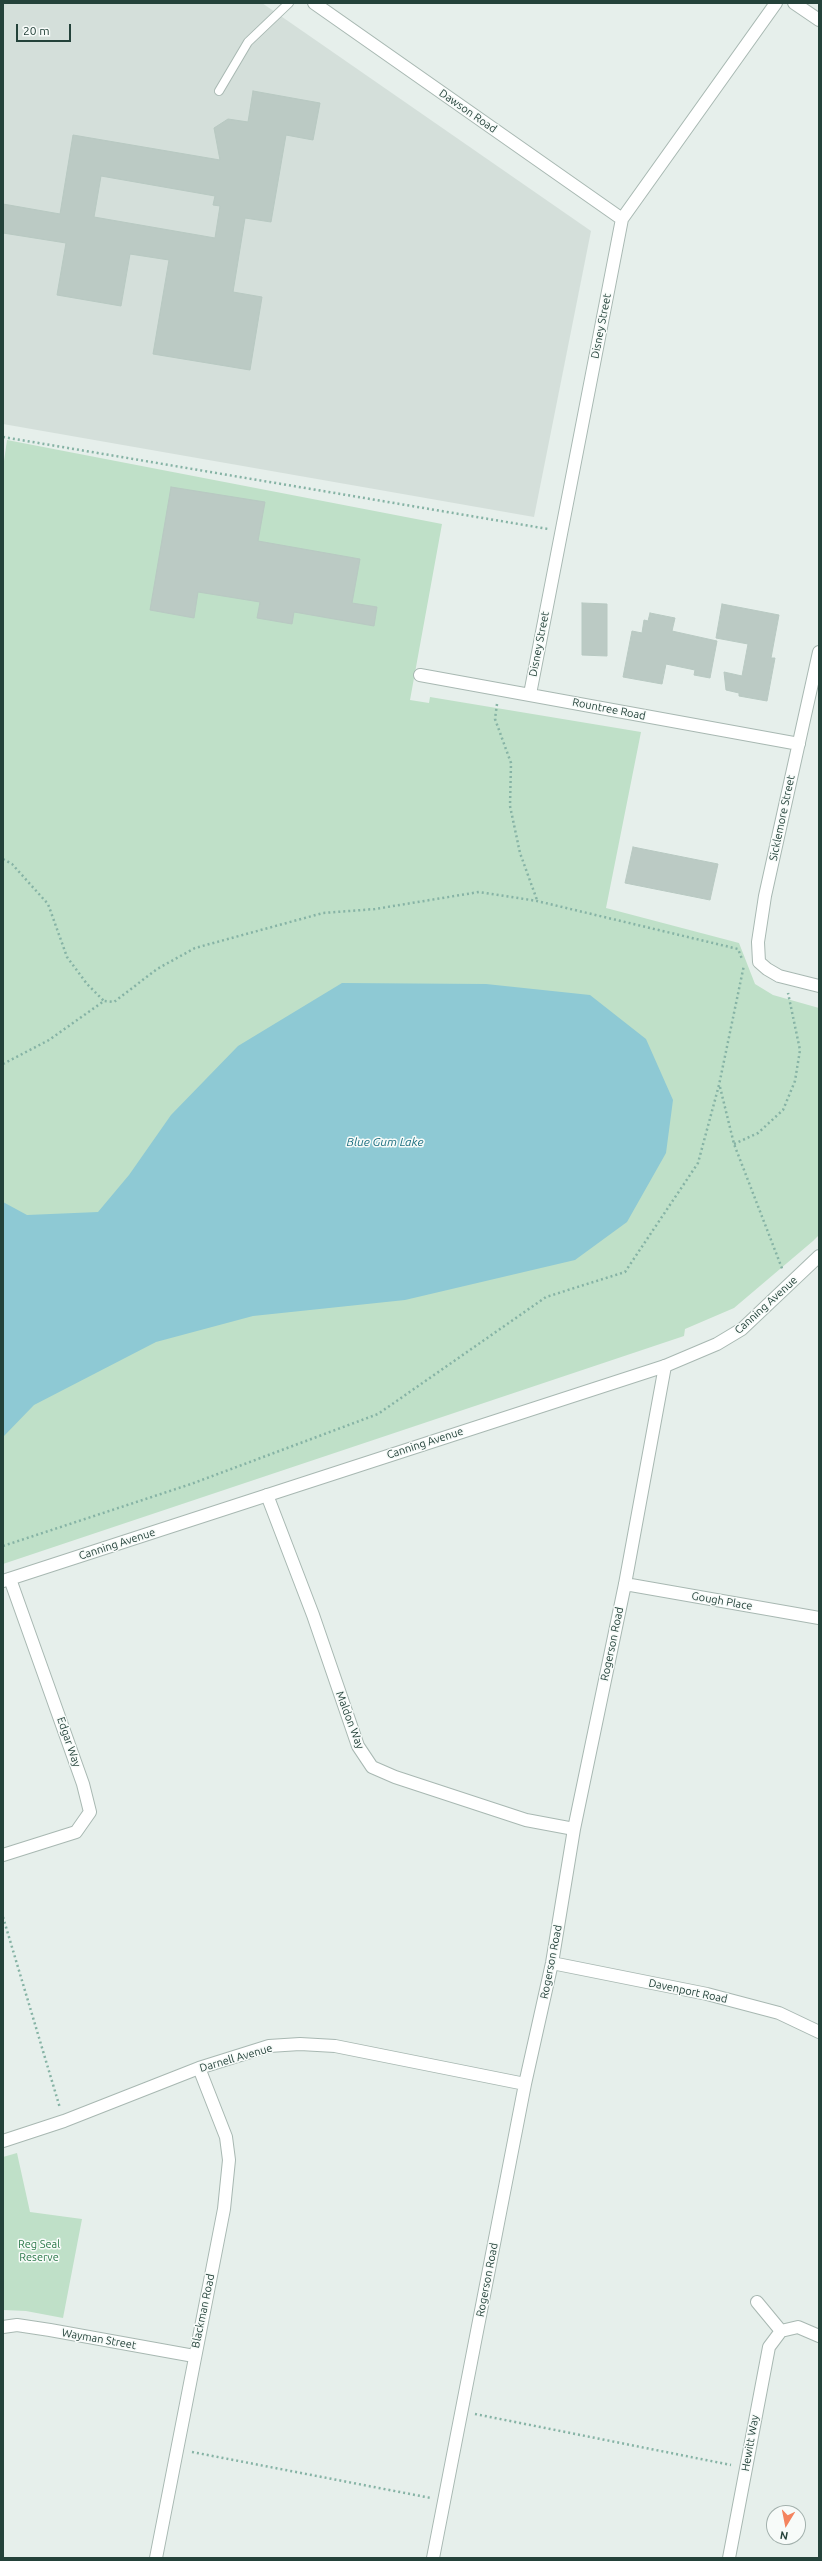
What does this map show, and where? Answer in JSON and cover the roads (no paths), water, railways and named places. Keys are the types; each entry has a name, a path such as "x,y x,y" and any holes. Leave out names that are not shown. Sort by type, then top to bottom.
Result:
{"street":[{"name":"Dawson Road","path":"314,3 622,219"},
{"name":"Disney Street","path":"530,694 560,532 622,219 776,3"},
{"path":"794,3 819,20"},
{"name":"Sicklemore Street","path":"819,652 814,699 799,744 765,896 758,942 759,962 778,976 819,986"},
{"name":"Rountree Road","path":"420,675 799,744"},
{"name":"Canning Avenue","path":"7,1580 665,1366 718,1344 742,1329 819,1256"},
{"name":"Rogerson Road","path":"433,2558 525,2084 552,1963 574,1829 625,1584 665,1366"},
{"name":"Maldon Way","path":"267,1495 313,1615 358,1746 372,1767 395,1778 526,1820 574,1829"},
{"name":"Edgar Way","path":"3,1856 76,1832 90,1812 83,1784 7,1580"},
{"name":"Gough Place","path":"625,1584 819,1618"},
{"name":"Davenport Road","path":"552,1963 707,1994 778,2014 819,2032"},
{"name":"Darnell Avenue","path":"3,2141 64,2122 199,2068 269,2046 300,2044 335,2046 525,2084"},
{"name":"Blackman Road","path":"156,2558 178,2450 194,2356 224,2209 229,2160 226,2137 199,2068"},
{"path":"757,2302 781,2331 798,2327 819,2336"},
{"name":"Wayman Street","path":"3,2327 17,2326 50,2330 194,2356"},
{"name":"Hewitt Way","path":"729,2558 769,2347 781,2331"}],"lane":[{"path":"219,90 248,42 289,3"}],"water":[{"name":"Blue Gum Lake","path":"342,983 486,984 590,995 646,1039 673,1100 666,1153 627,1222 575,1260 405,1300 253,1316 156,1342 34,1405 3,1437 3,1202 27,1215 98,1212 129,1175 171,1115 238,1046"}],"park label":[{"name":"Reg Seal Reserve","path":"39,2250"}]}
